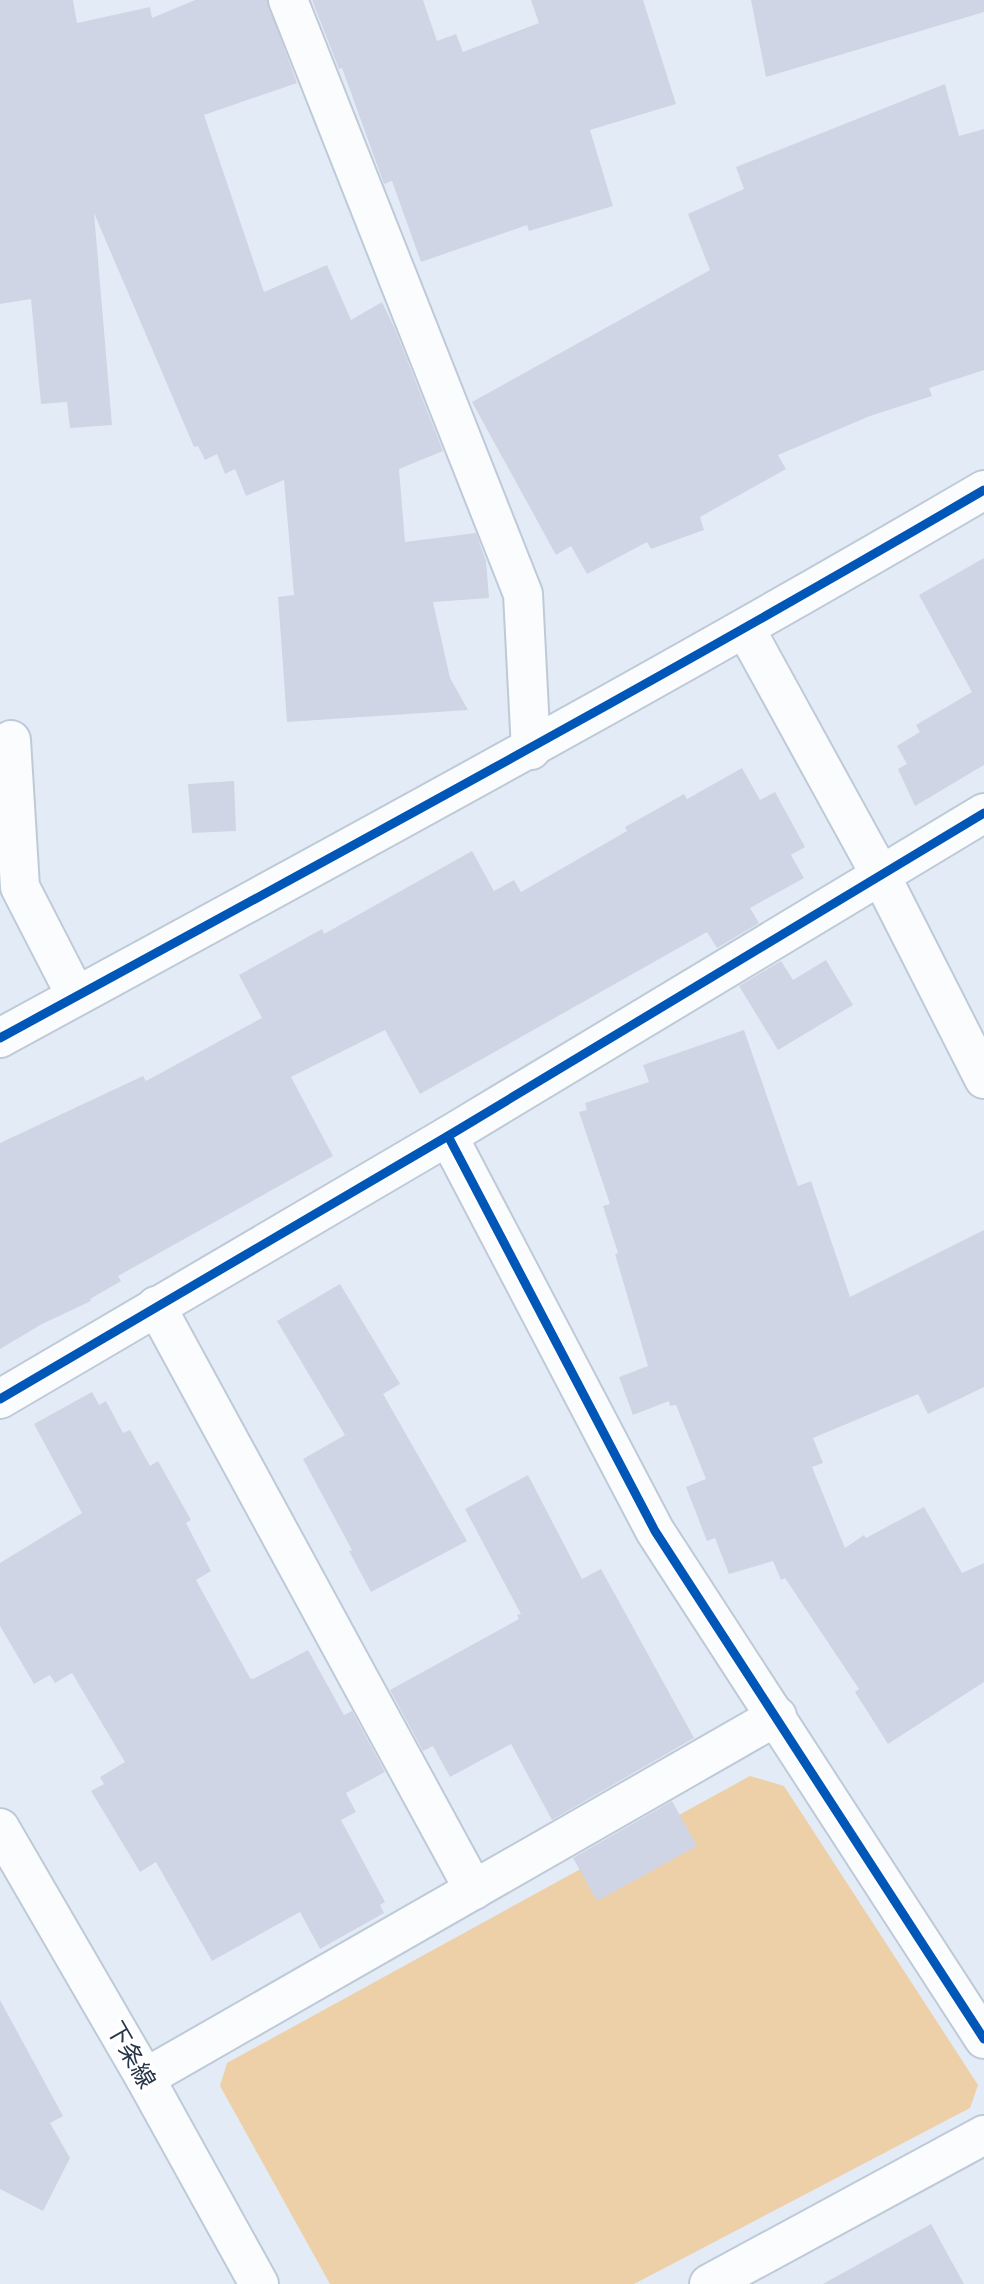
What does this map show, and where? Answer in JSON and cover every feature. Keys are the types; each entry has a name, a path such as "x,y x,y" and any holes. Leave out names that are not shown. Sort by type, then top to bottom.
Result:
{"street":[{"path":"288,0 523,594 531,750"},
{"path":"0,1038 531,750 746,630 984,490"},
{"path":"746,630 880,874 984,1079"},
{"path":"11,740 20,887 76,996"},
{"path":"0,1399 448,1136 984,813"},
{"path":"448,1136 655,1531 984,2039"},
{"path":"156,1306 474,1890"},
{"path":"145,2078 777,1716"},
{"name":"下条線","path":"0,1829 145,2078 258,2284"},
{"path":"709,2284 984,2135"}],"shaded area":[{"path":"750,1776 784,1786 978,2085 970,2108 634,2284 330,2284 220,2086 227,2063"}],"building":[{"path":"0,0 73,0 77,23 150,7 152,18 195,0 267,0 297,83 204,115 264,292 327,265 351,320 382,302 395,329 443,451 399,469 405,542 476,533 486,561 489,598 433,602 450,678 468,710 287,722 278,597 294,595 284,480 246,496 235,469 225,474 217,454 205,460 198,446 194,447 94,213 112,425 70,428 67,402 41,404 31,299 0,304"},
{"path":"312,0 423,0 437,41 456,34 463,52 539,23 531,0 643,0 676,104 590,130 613,206 529,231 527,225 421,262 392,181 384,184 342,68 339,69"},
{"path":"751,0 984,0 984,12 766,77"},
{"path":"945,84 959,136 984,129 984,370 929,388 932,396 870,416 778,455 786,469 700,517 704,530 651,549 647,542 587,574 571,546 556,555 472,402 710,270 688,214 744,189 736,167"},
{"path":"984,558 984,765 915,806 898,769 907,764 897,746 920,732 916,725 972,692 919,595"},
{"path":"742,768 760,800 775,792 805,847 791,855 804,878 750,908 759,923 717,948 707,932 420,1094 385,1030 291,1077 333,1156 118,1276 121,1281 90,1299 91,1301 42,1324 0,1349 0,1143 143,1076 146,1081 262,1018 239,975 322,929 324,934 472,851 494,891 514,880 521,892 627,831 625,827 684,794 687,799"},
{"path":"234,781 236,831 192,833 188,784"},
{"path":"826,960 853,1005 778,1050 739,986 781,961 793,980"},
{"path":"744,1030 798,1186 811,1181 850,1297 984,1230 984,1387 928,1414 918,1394 813,1438 823,1463 812,1467 845,1548 864,1535 866,1538 924,1507 962,1573 984,1563 984,1682 888,1744 855,1692 859,1689 785,1578 781,1580 773,1561 729,1574 715,1538 707,1541 686,1487 706,1479 676,1405 670,1406 669,1401 633,1415 619,1377 648,1366 603,1206 610,1204 579,1112 587,1110 585,1103 649,1082 643,1065"},
{"path":"340,1284 400,1384 383,1394 467,1541 371,1592 349,1551 352,1550 303,1459 345,1435 277,1321"},
{"path":"92,1392 99,1405 106,1401 123,1433 130,1430 150,1466 158,1461 191,1520 186,1523 211,1571 196,1580 250,1678 253,1679 308,1650 344,1715 352,1711 385,1772 346,1793 356,1812 341,1820 385,1902 380,1905 384,1913 320,1949 300,1912 212,1961 156,1862 140,1872 91,1791 104,1784 100,1777 125,1762 72,1673 55,1683 50,1675 34,1684 0,1626 0,1563 82,1513 34,1424"},
{"path":"528,1475 582,1579 601,1569 694,1738 552,1820 511,1744 450,1777 433,1746 423,1751 390,1690 519,1619 517,1615 521,1614 465,1509"},
{"path":"672,1801 697,1846 597,1901 573,1858"},
{"path":"0,2000 63,2116 50,2123 70,2158 43,2211 0,2189"},
{"path":"931,2224 964,2284 823,2284"}],"cycle path":[{"path":"0,1038 371,836 984,490"},
{"path":"0,1399 448,1136 984,813"},
{"path":"448,1136 655,1531 984,2039"}]}
